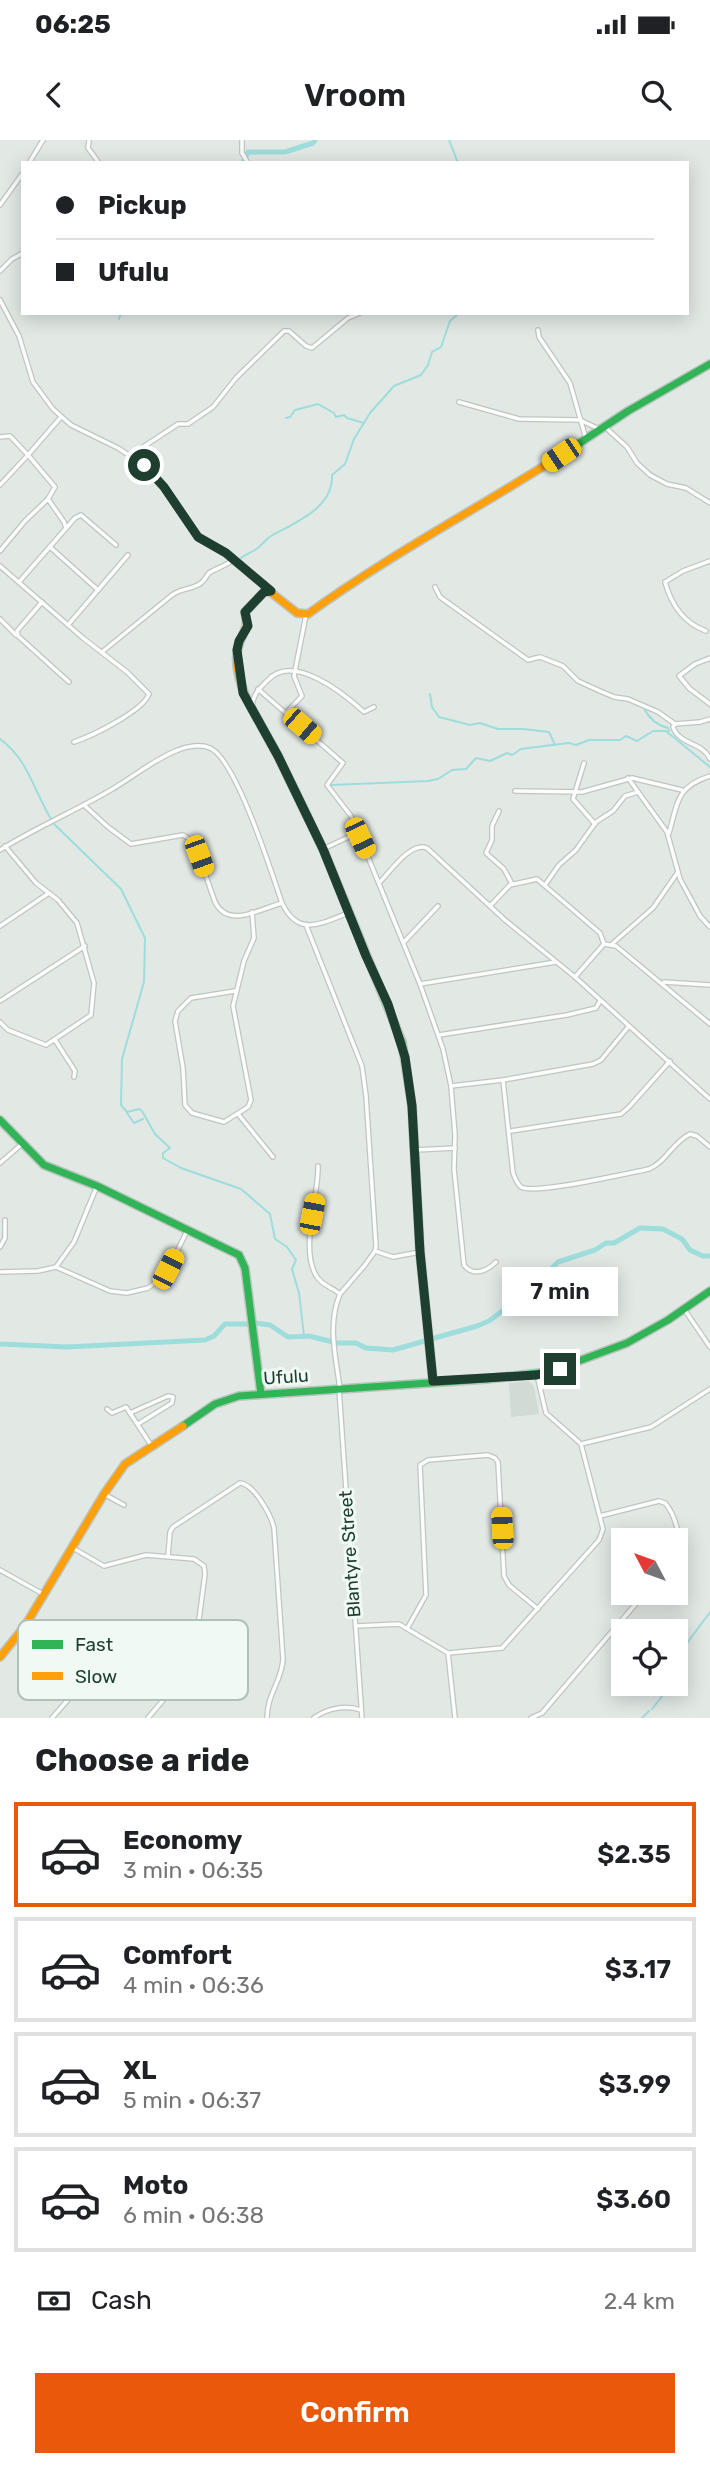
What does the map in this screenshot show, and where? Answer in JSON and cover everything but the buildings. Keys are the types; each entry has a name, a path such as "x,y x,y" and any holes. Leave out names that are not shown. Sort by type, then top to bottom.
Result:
{"street":[{"path":"30,161 43,140"},
{"path":"89,140 88,148 98,161"},
{"path":"242,140 242,153 247,161"},
{"path":"0,205 21,176"},
{"path":"0,271 21,254"},
{"path":"0,300 19,336 33,382 61,417 78,430 131,455 156,476 198,537 233,560 297,613 306,615"},
{"path":"131,455 178,424 190,422 213,407 236,378 284,331 289,331 312,348 355,315"},
{"path":"538,330 539,337 570,383 586,439"},
{"path":"286,713 302,696 294,679 294,669 306,615 344,588 710,364"},
{"path":"458,402 513,418 580,420 603,429 627,447 637,463 650,475 667,484 686,488 710,503"},
{"path":"0,485 61,417"},
{"path":"0,437 9,436 55,487 48,499 0,551"},
{"path":"48,499 66,528"},
{"path":"19,582 75,518 81,515 116,545"},
{"path":"50,547 98,590"},
{"path":"68,625 128,555"},
{"path":"102,652 172,595 184,587 203,583 210,572 222,569 233,560"},
{"path":"706,631 692,625 678,610 665,582 682,571 710,561"},
{"path":"0,565 149,694 148,699 102,730 74,743"},
{"path":"435,587 436,594 528,660 540,657 563,666 579,681 607,695 628,699 658,712 675,724 710,719"},
{"path":"271,591 264,592 245,612 248,626 237,650 239,672 245,698 278,756 323,849 402,1042 411,1093 420,1252 433,1381"},
{"path":"18,636 17,631 42,602"},
{"path":"0,619 69,682"},
{"path":"710,658 695,664 679,676 690,689 710,704"},
{"path":"251,710 253,697 258,689 274,674 294,669 346,696 364,712 374,707"},
{"path":"258,689 343,763 327,785 351,816 421,984 439,1035 451,1086 454,1169 464,1265 478,1272 496,1262"},
{"path":"675,724 673,729 676,734 707,753 710,759"},
{"path":"0,850 178,750 196,746 211,748 219,756 245,802 289,917 306,925 320,924 348,913"},
{"path":"574,801 573,792 584,763"},
{"path":"669,835 674,809 682,790 699,778 710,776"},
{"path":"628,778 669,835 678,872 700,916 710,927"},
{"path":"515,791 573,792 628,778 682,790"},
{"path":"563,792 595,824"},
{"path":"545,885 595,824 625,796 639,792"},
{"path":"84,805 131,844 188,836 194,842 218,909 232,917 282,903"},
{"path":"499,811 492,826 492,840 486,853 504,869 512,884"},
{"path":"323,849 354,835 357,830"},
{"path":"378,883 413,848 421,845 427,848 710,1099"},
{"path":"0,1022 5,1028 44,1045 92,1013 94,983 85,946 72,915 36,883 5,846"},
{"path":"612,944 653,908 678,872"},
{"path":"491,906 512,884 522,884 535,879 600,933 604,944"},
{"path":"0,926 50,893"},
{"path":"404,942 438,906"},
{"path":"235,990 191,998 178,1011 175,1021 187,1108 224,1122 248,1107 251,1100 233,1006 235,990 254,938 252,912"},
{"path":"306,925 362,1066 369,1128 375,1251 340,1294 317,1278 312,1262 312,1220 318,1166"},
{"path":"575,977 604,944 612,944 662,982 710,1024"},
{"path":"0,1001 85,946"},
{"path":"421,984 556,962"},
{"path":"662,982 710,985"},
{"path":"439,1035 567,1015 596,1008 600,1001"},
{"path":"451,1086 503,1080 597,1062 629,1026"},
{"path":"0,1032 5,1028"},
{"path":"55,1040 75,1071 74,1077"},
{"path":"510,1131 621,1114 670,1061"},
{"path":"503,1080 514,1177 520,1187 529,1189 649,1169 690,1134 697,1136 710,1147"},
{"path":"238,1114 272,1157"},
{"path":"0,1120 44,1166 97,1186 236,1253 243,1260 261,1394"},
{"path":"0,1163 22,1144"},
{"path":"415,1150 455,1148"},
{"path":"56,1267 74,1242 97,1186"},
{"path":"0,1247 5,1238 5,1220"},
{"path":"0,1272 56,1267 110,1291 127,1293 148,1288 166,1274 188,1230"},
{"path":"375,1251 393,1257 420,1252"},
{"name":"Ufulu","path":"28,1620 125,1464 228,1398 537,1375 627,1343 684,1310 710,1291"},
{"name":"Blantyre Street","path":"340,1294 334,1319 333,1344 340,1389 362,1718"},
{"path":"684,1310 710,1347"},
{"path":"356,1626 399,1623 448,1653 502,1648 599,1540 603,1532 581,1444 546,1413 537,1375"},
{"path":"581,1444 651,1427 710,1390"},
{"path":"130,1413 168,1396 173,1397 173,1402 138,1424"},
{"path":"107,1409 112,1413 125,1407 151,1445"},
{"path":"407,1628 426,1595 420,1465 428,1460 488,1455 498,1462 505,1576 509,1585 537,1609"},
{"path":"168,1556 170,1532 173,1527 240,1483 249,1487 270,1517 274,1528 284,1659 268,1702 267,1718"},
{"path":"104,1494 124,1505"},
{"path":"600,1517 659,1502 665,1503 671,1510 676,1528"},
{"path":"71,1547 104,1566 143,1555 197,1560 205,1568 199,1620"},
{"path":"0,1570 43,1594"},
{"path":"531,1718 542,1713 635,1605"},
{"name":"Ufulu","path":"0,1657 18,1635"},
{"path":"448,1653 455,1718"},
{"path":"52,1718 68,1700"},
{"path":"157,1718 150,1716 164,1700"},
{"path":"314,1718 324,1711 341,1708 361,1710"}],"shaded area":[{"path":"528,1381 534,1386 539,1414 511,1417 509,1383"}],"waterway":[{"path":"244,161 248,152 285,152 315,140"},
{"path":"449,140 457,161"},
{"path":"119,319 120,315"},
{"path":"241,558 320,505 327,497 332,475 345,464 354,439 370,413 394,386 421,375 432,352 441,347 450,321 457,315"},
{"path":"286,418 295,410 318,404 336,417 344,415 364,423"},
{"path":"430,694 432,707 439,717 470,725 480,723 498,729 549,732 555,745"},
{"path":"644,708 651,718 669,731"},
{"path":"331,785 428,781 438,779 452,770 466,769 476,758 490,761 507,753 512,755 521,749 569,743 576,745 589,740 620,740 626,736 637,741 653,731 666,731 710,767"},
{"path":"0,739 10,747 24,766 51,819"},
{"path":"54,824 121,889 145,938 144,982 122,1059 121,1105 127,1112 139,1109 142,1111 155,1134 170,1148 163,1153 163,1158 181,1168 241,1189 270,1214 275,1239 287,1247 296,1260 292,1269 299,1293 304,1336"},
{"path":"127,1113 134,1123 143,1119"},
{"path":"336,1343 356,1343 366,1348 393,1350 477,1326 489,1321 518,1299 530,1282 548,1272 558,1262 595,1250 606,1243 614,1243 640,1228 663,1229 682,1239 690,1250 710,1256"},
{"path":"255,1323 270,1325 288,1337 309,1336 333,1342"},
{"path":"0,1344 67,1347 205,1340 214,1336 225,1324 249,1324"},
{"path":"688,1642 710,1612"},
{"path":"652,1709 662,1696"},
{"path":"642,1718 649,1711"}],"traffic: fast":[{"path":"563,454 628,411 710,364"},
{"path":"252,709 323,849 402,1042 412,1106 420,1252 433,1382"},
{"path":"0,1120 44,1165 97,1186 239,1255 245,1268 261,1394"},
{"path":"183,1426 215,1404 239,1396 487,1379 549,1372 627,1343 668,1320 710,1291"}],"traffic: slow":[{"path":"252,709 239,677 237,652 246,626 245,612 264,592 269,591 297,613 308,614 370,572 563,454"},
{"path":"29,1620 125,1464 183,1426"},
{"path":"0,1657 18,1635"}],"route":[{"path":"144,465 164,487 198,537 226,553 271,591 264,592 245,612 248,626 237,650 242,688 252,713 278,756 323,849 402,1042 411,1093 420,1252 433,1381 537,1375 560,1369"}]}
